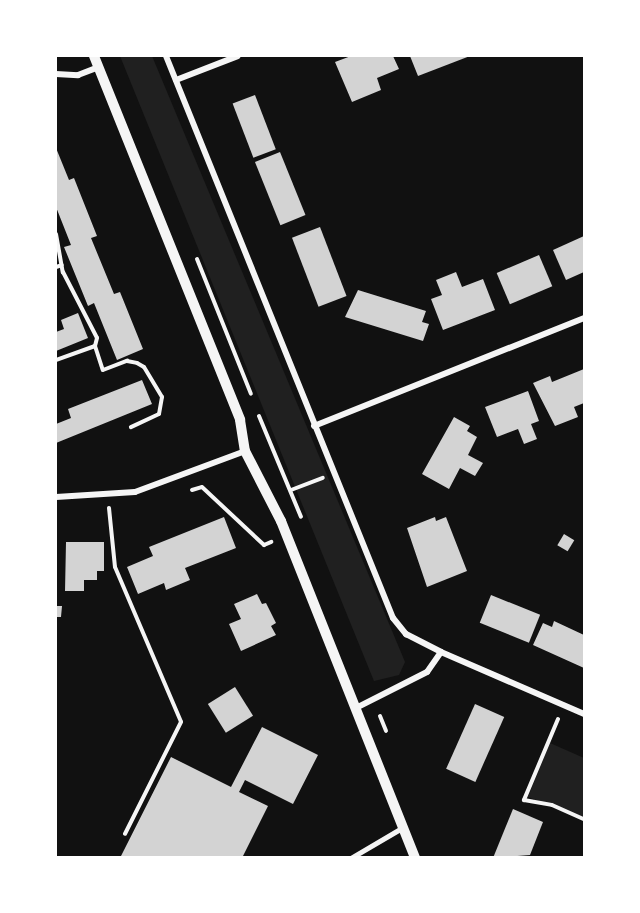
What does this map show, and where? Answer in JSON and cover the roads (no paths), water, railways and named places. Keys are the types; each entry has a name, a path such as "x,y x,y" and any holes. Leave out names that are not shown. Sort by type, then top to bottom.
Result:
{"street":[{"path":"94,56 240,420 245,451 281,521 415,858"},
{"path":"166,56 393,618 406,634 441,652 585,714"},
{"path":"176,80 237,56"},
{"path":"56,74 78,75 99,67"},
{"path":"314,426 585,318"},
{"path":"56,497 135,492 245,451"},
{"path":"356,708 427,672 441,652"}],"lane":[{"path":"351,858 402,828"}]}
